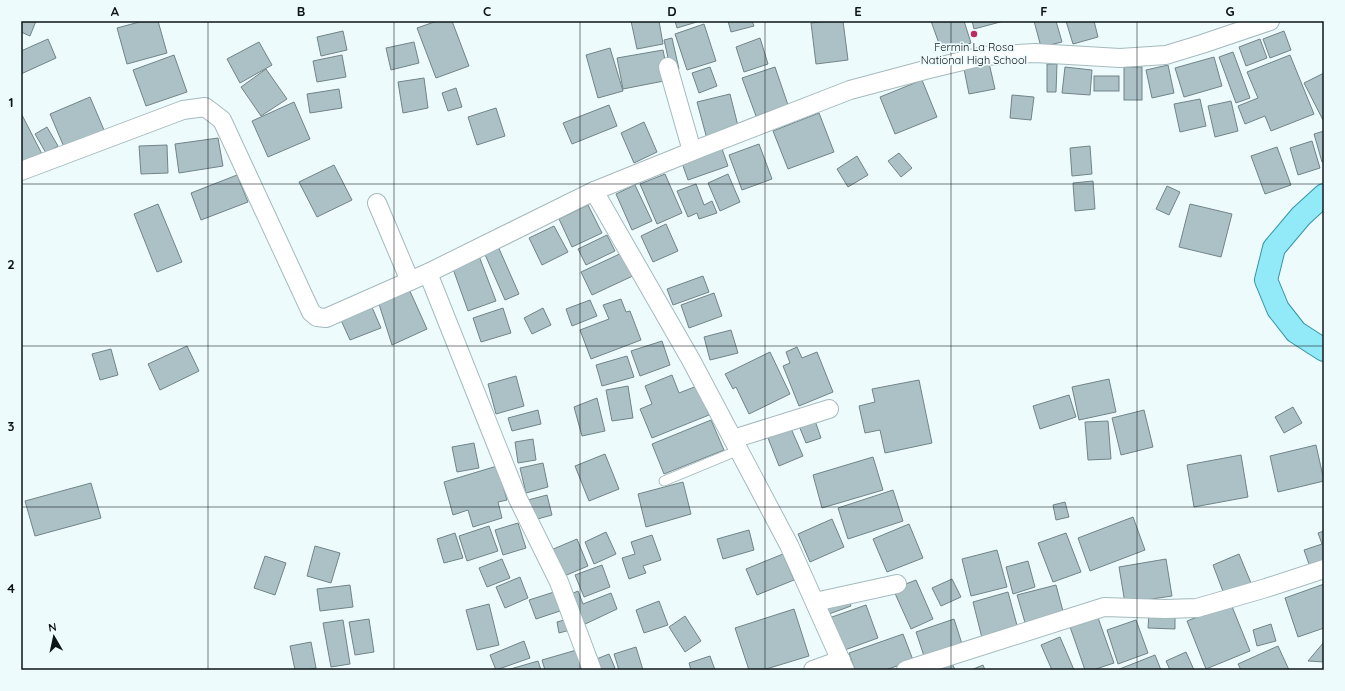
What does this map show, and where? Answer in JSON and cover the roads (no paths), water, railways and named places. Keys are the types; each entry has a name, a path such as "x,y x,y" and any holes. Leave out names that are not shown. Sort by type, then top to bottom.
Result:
{"main road":[{"path":"1324,195 1301,216 1274,248 1266,280 1278,309 1296,332 1324,350"}],"street":[{"path":"21,171 183,110 205,108 222,120 311,312 317,317 326,318 428,273 594,191 692,151 850,90 983,56 1035,53 1120,58 1166,55 1270,21"},
{"path":"668,67 692,151"},
{"path":"594,191 691,360 789,545 843,665 813,670"},
{"path":"378,203 410,281"},
{"path":"428,273 518,499 559,582 592,670"},
{"path":"736,445 829,409"},
{"path":"906,670 1104,607 1165,609 1197,608 1324,569"},
{"path":"815,602 897,584"}],"lane":[{"path":"664,481 736,445"}],"place":[{"name":"Fermin La Rosa National High School","path":"974,34"}]}
